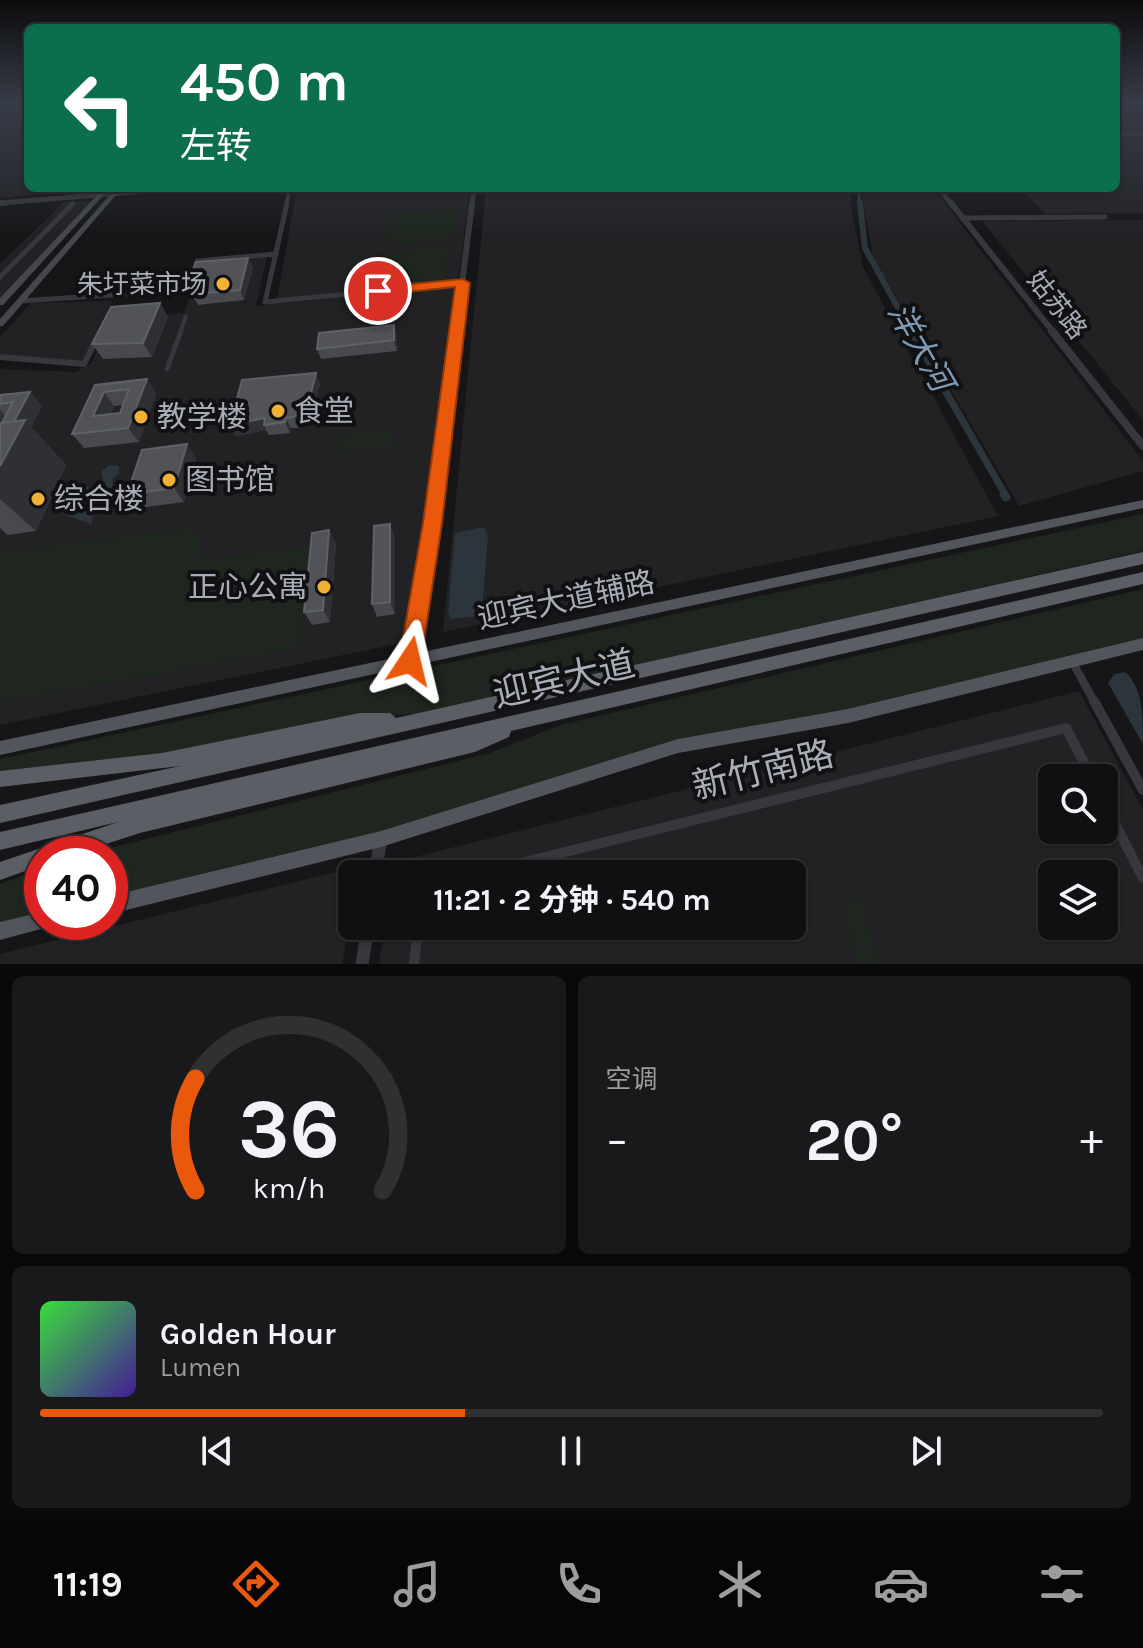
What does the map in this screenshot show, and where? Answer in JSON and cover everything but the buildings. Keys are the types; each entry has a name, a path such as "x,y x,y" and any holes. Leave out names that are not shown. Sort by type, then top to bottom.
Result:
{"highway":[{"name":"迎宾大道","path":"0,814 1143,558"},
{"name":"迎宾大道","path":"0,841 1143,578"},
{"path":"103,836 140,824 475,744 532,719"},
{"path":"0,779 162,761 360,721 417,720"},
{"path":"0,871 24,862"}],"main road":[{"path":"0,303 103,192"},
{"path":"0,324 116,192"},
{"name":"迎宾大道辅路","path":"0,748 1143,504"},
{"path":"128,901 381,839 678,746 848,716 1143,644"},
{"path":"0,931 24,925"}],"street":[{"path":"0,203 95,192"},
{"path":"289,192 265,302 463,283"},
{"path":"410,661 433,523 474,192"},
{"name":"姑苏路","path":"942,192 1143,446"},
{"path":"0,277 73,204"},
{"path":"963,218 1105,217"},
{"path":"20,301 116,299 187,290 197,261 276,254"},
{"path":"167,369 186,316"},
{"path":"0,357 84,364 101,330"},
{"path":"1073,663 1143,790"},
{"name":"新竹南路","path":"531,860 880,771 1066,728 1085,764"},
{"path":"1118,829 1143,878"},
{"path":"377,860 381,839"},
{"path":"362,964 366,940"},
{"path":"414,964 417,940"}],"shaded area":[{"path":"0,147 24,147 24,192 57,192 0,198"},
{"path":"1120,147 1143,147 1143,213 1046,214 1024,192 1120,192"},
{"path":"296,192 470,192 459,276 455,280 277,299"},
{"path":"486,192 851,192 850,202 863,267 998,516 443,632"},
{"path":"862,192 936,192 1143,461 1143,471 1019,506 873,257"},
{"path":"93,200 0,298 0,264 64,202"},
{"path":"456,208 453,229 445,240 398,244 387,241 388,214"},
{"path":"1143,220 1143,420 982,221"},
{"path":"449,245 443,280 387,284 390,252"},
{"path":"267,257 256,306 454,286 407,642 0,725 0,369 76,372 91,363 112,321 184,313 202,263"},
{"path":"112,301 83,362 0,354 0,337 31,303"},
{"path":"394,429 393,447 338,453 342,434"},
{"path":"109,465 119,466 119,473 104,499 98,500 91,524 66,515 73,486 82,483 89,488 103,480 101,472"},
{"path":"1143,514 1143,551 423,713 368,718 178,755 0,775 0,759"},
{"path":"195,527 201,545 199,560 309,546 298,649 0,703 0,552"},
{"path":"484,527 488,536 482,611 476,616 451,619 448,612 455,533"},
{"path":"1143,589 1143,639 825,715 700,735 377,833 128,894 128,844 490,753 560,725"},
{"path":"1125,672 1139,694 1143,744 1108,683 1114,674"},
{"path":"1079,691 1143,810 1143,964 379,964 383,940 806,940 806,860 402,860"},
{"path":"338,871 338,940 346,940 342,964 0,964 0,954 57,940 128,940 128,923"},
{"path":"24,875 24,918 0,924 0,884"},
{"path":"861,899 878,964 857,964 841,900"}],"waterway":[{"name":"洋大河","path":"858,192 860,205"},
{"name":"洋大河","path":"860,203 865,248 912,333"},
{"name":"洋大河","path":"911,331 1006,496"}],"place":[{"name":"朱圩菜市场","path":"223,284"},
{"name":"食堂","path":"278,411"},
{"name":"教学楼","path":"141,417"},
{"name":"图书馆","path":"169,480"},
{"name":"综合楼","path":"38,499"},
{"name":"正心公寓","path":"324,587"}],"route":[{"path":"378,291 463,283 433,523 410,661"}]}
